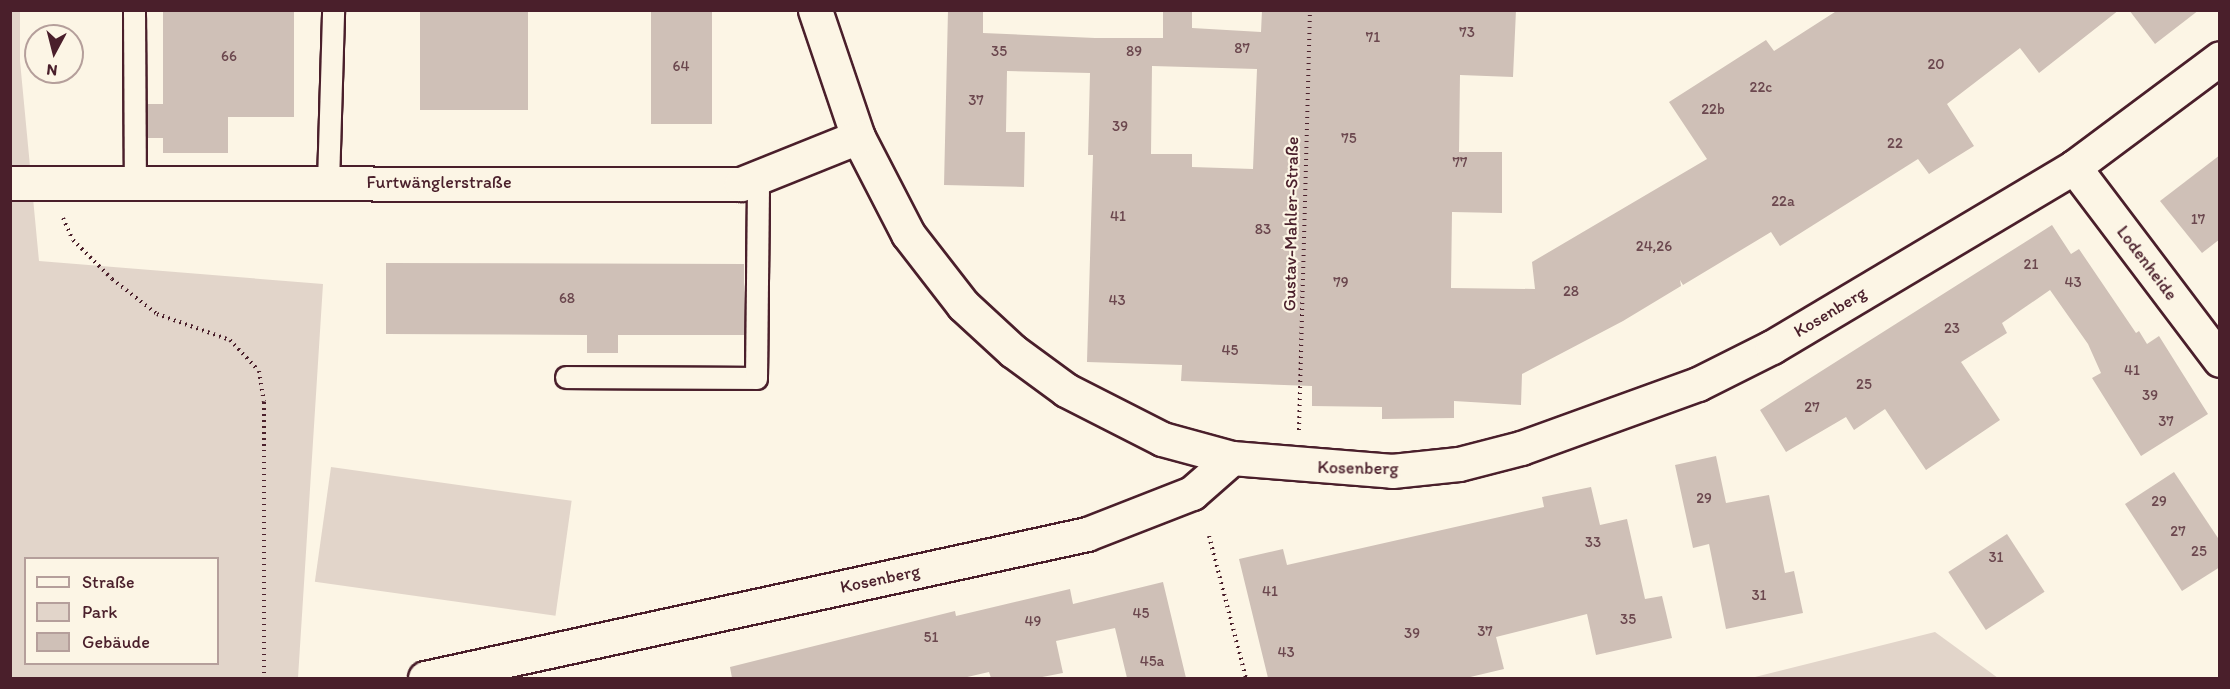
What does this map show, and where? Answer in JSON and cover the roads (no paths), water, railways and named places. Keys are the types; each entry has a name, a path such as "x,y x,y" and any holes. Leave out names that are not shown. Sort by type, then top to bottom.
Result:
{"street":[{"path":"814,10 858,137 917,246 963,305 1014,351 1066,390 1162,439 1232,459"},
{"name":"Kosenberg","path":"425,678 1087,534 1192,493 1232,459 1392,471 1459,464 1620,415 1698,384 1772,347 2074,167 2220,58"},
{"name":"Furtwänglerstraße","path":"10,183 741,184 858,137"},
{"name":"Lodenheide","path":"2074,167 2220,360"}],"lane":[{"path":"134,10 135,183"},
{"path":"328,183 333,10"},
{"path":"566,377 756,378 758,177"}]}
